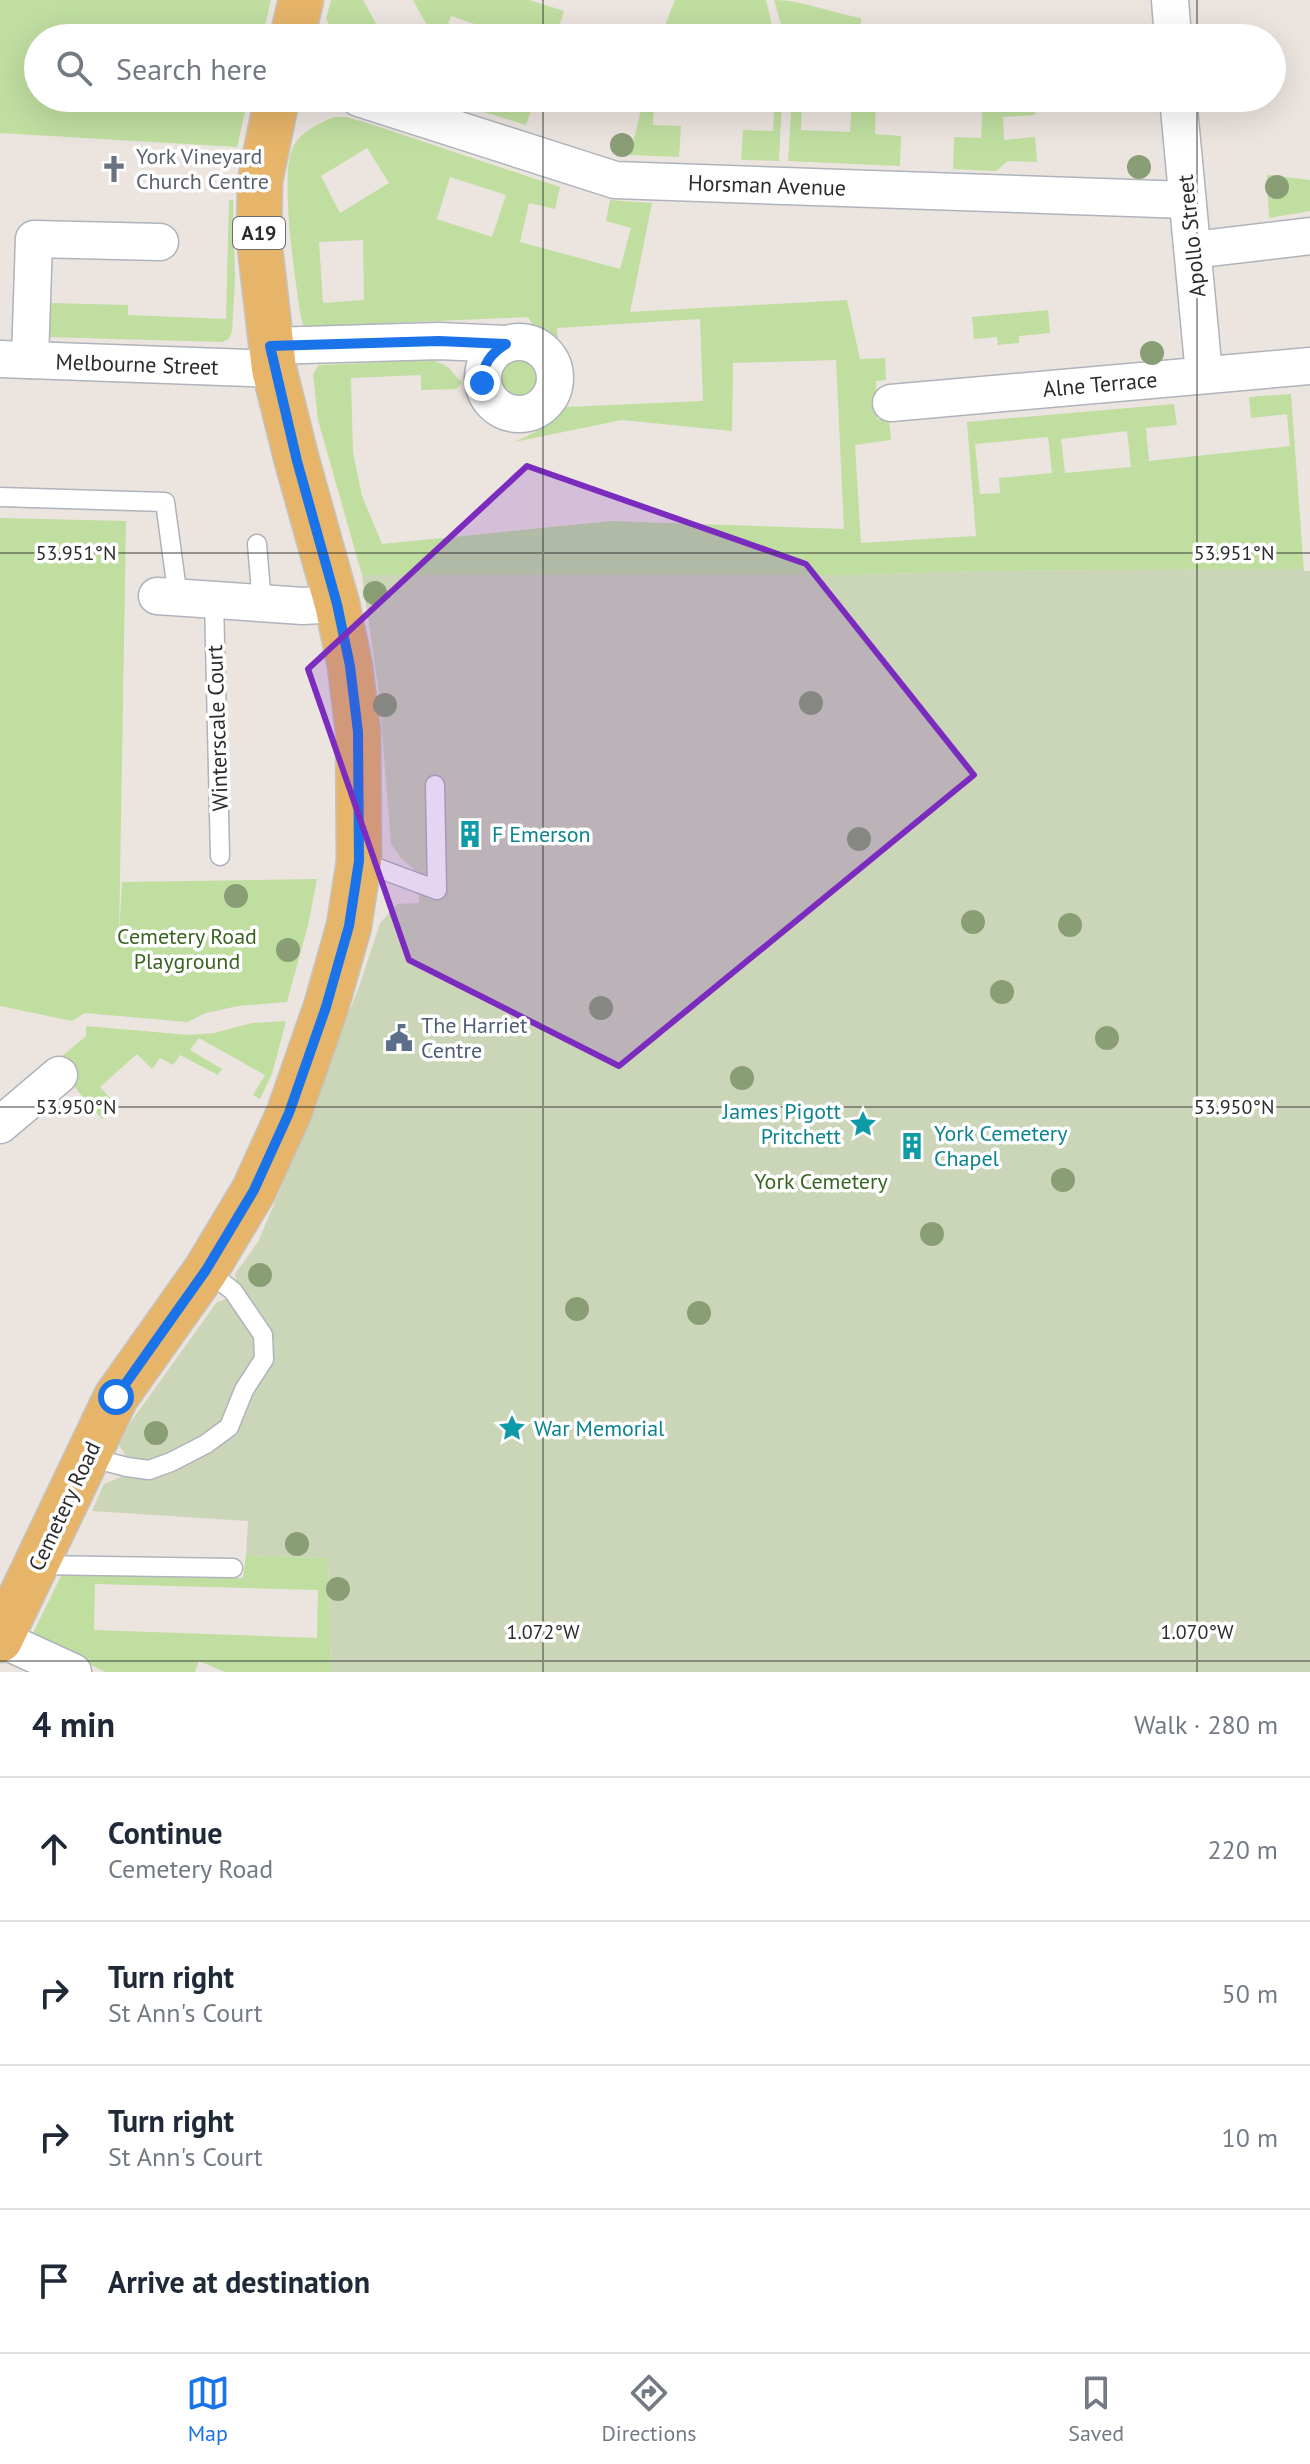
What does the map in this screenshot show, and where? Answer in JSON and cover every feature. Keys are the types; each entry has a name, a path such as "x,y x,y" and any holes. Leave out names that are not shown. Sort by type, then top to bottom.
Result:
{"main road":[{"path":"295,24 301,0"},
{"name":"Cemetery Road","path":"0,1639 116,1397 206,1270 254,1190 289,1113 326,1007 349,926 359,861 358,732 350,666 337,604 272,358 259,239 260,181 274,112"}],"street":[{"path":"1170,0 1172,24"},
{"name":"Horsman Avenue","path":"403,112 615,180 1187,200"},
{"name":"Apollo Street","path":"1179,112 1204,374"},
{"path":"1193,250 1310,236"},
{"path":"15,360 34,239 160,242"},
{"name":"Melbourne Street","path":"15,360 272,358 439,341 506,344"},
{"name":"Alne Terrace","path":"891,403 1310,366"},
{"path":"168,597 303,606 337,604"},
{"path":"0,1125 59,1075"},
{"path":"0,1639 73,1672"}],"lane":[{"path":"0,497 165,502 168,597"},
{"path":"257,544 262,604"},
{"name":"Winterscale Court","path":"214,600 220,856"},
{"path":"359,861 437,890 435,785"},
{"path":"86,1457 149,1470 206,1444 229,1427 244,1390 264,1359 263,1335 233,1291 206,1270"},
{"path":"37,1565 233,1568"}],"highlighted area":[{"path":"527,466 806,564 974,775 619,1066 409,960 308,669"}],"green space":[{"path":"0,0 271,0 265,24 24,24 24,112 245,112 237,147 0,133"},
{"path":"331,0 363,0 376,24 329,24 326,19"},
{"path":"413,0 529,0 564,11 560,24 474,24 451,16 448,24 426,24"},
{"path":"675,0 766,0 772,24 666,24"},
{"path":"774,0 796,2 861,18 861,24 781,24"},
{"path":"484,112 530,112 526,125"},
{"path":"641,112 653,112 653,125 681,126 679,157 630,155"},
{"path":"774,112 781,112 779,161 741,160 743,130 773,131"},
{"path":"791,112 802,112 801,130 850,132 851,112 876,112 875,134 901,136 900,166 788,161"},
{"path":"982,112 1035,112 1035,115 1003,117 1004,140 1035,137 1037,162 1008,161 996,171 953,169 954,137 981,138"},
{"path":"334,117 367,123 560,187 555,209 529,203 520,242 620,269 631,228 606,221 610,200 652,203 630,312 847,300 860,359 885,358 886,380 876,381 877,419 889,420 891,440 855,445 861,543 976,536 967,422 1174,404 1177,425 1146,428 1149,461 1290,446 1287,414 1251,418 1249,397 1291,394 1304,572 1262,569 861,575 362,575 318,420 313,374 319,365 433,360 448,367 462,383 456,389 421,390 421,375 351,378 353,453 362,496 382,544 611,521 844,529 836,360 733,363 732,431 622,420 514,442 542,428 565,407 703,401 700,319 557,328 558,338 535,329 528,317 304,327 290,228 290,158 294,145 302,135","holes":["367,148 389,183 340,213 321,176","450,177 506,195 492,237 437,219","363,240 364,300 323,303 319,242","1127,431 1131,467 1065,473 1061,439","1048,437 1052,473 999,478 1000,493 980,494 975,444"]},
{"path":"1267,175 1310,180 1310,211 1269,218"},
{"path":"229,200 233,200 235,281 229,339 222,342 48,337 50,303 128,305 128,315 226,319"},
{"path":"1048,310 1050,333 1019,336 1019,343 998,345 997,337 974,339 972,317"},
{"path":"520,358 536,364 542,380 536,396 520,402 504,396 498,380 504,364"},
{"name":"Cemetery Road Playground","path":"0,518 126,521 119,936 122,882 317,879 287,1002 238,1006 206,1013 187,1022 85,1013 72,1021 0,1006"},
{"name":"York Cemetery","path":"978,571 1310,571 1310,1672 331,1672 328,1558 246,1555 248,1521 92,1511 104,1484 123,1476 128,1459 119,1445 130,1423 217,1302 229,1298 237,1286 235,1274 258,1242 284,1181 360,984 380,923 397,904 419,903 418,873 391,844 379,695 362,575 861,575"},
{"path":"286,1021 272,1074 260,1099 253,1095 265,1075 199,1038 190,1050 222,1069 218,1075 180,1055 173,1065 160,1058 152,1069 137,1054 100,1087 112,1100 105,1107 110,1111 102,1119 54,1063 86,1036 86,1026 189,1035 214,1033 252,1023"},
{"path":"246,1555 328,1558 331,1672 225,1672 199,1661 195,1672 106,1672 31,1637 63,1572 243,1578","holes":["95,1584 318,1590 317,1638 94,1630"]}],"place":[{"name":"York Vineyard Church Centre","path":"114,169"},
{"name":"F Emerson","path":"470,834"},
{"name":"The Harriet Centre","path":"399,1038"},
{"name":"James Pigott Pritchett","path":"863,1124"},
{"name":"York Cemetery Chapel","path":"912,1146"},
{"name":"War Memorial","path":"512,1428"}],"route":[{"path":"116,1397 206,1270 254,1190 289,1113 326,1007 349,926 359,861 358,732 350,666 337,604 297,461 270,346 439,341 506,344 495,350 488,359 482,383"}]}
